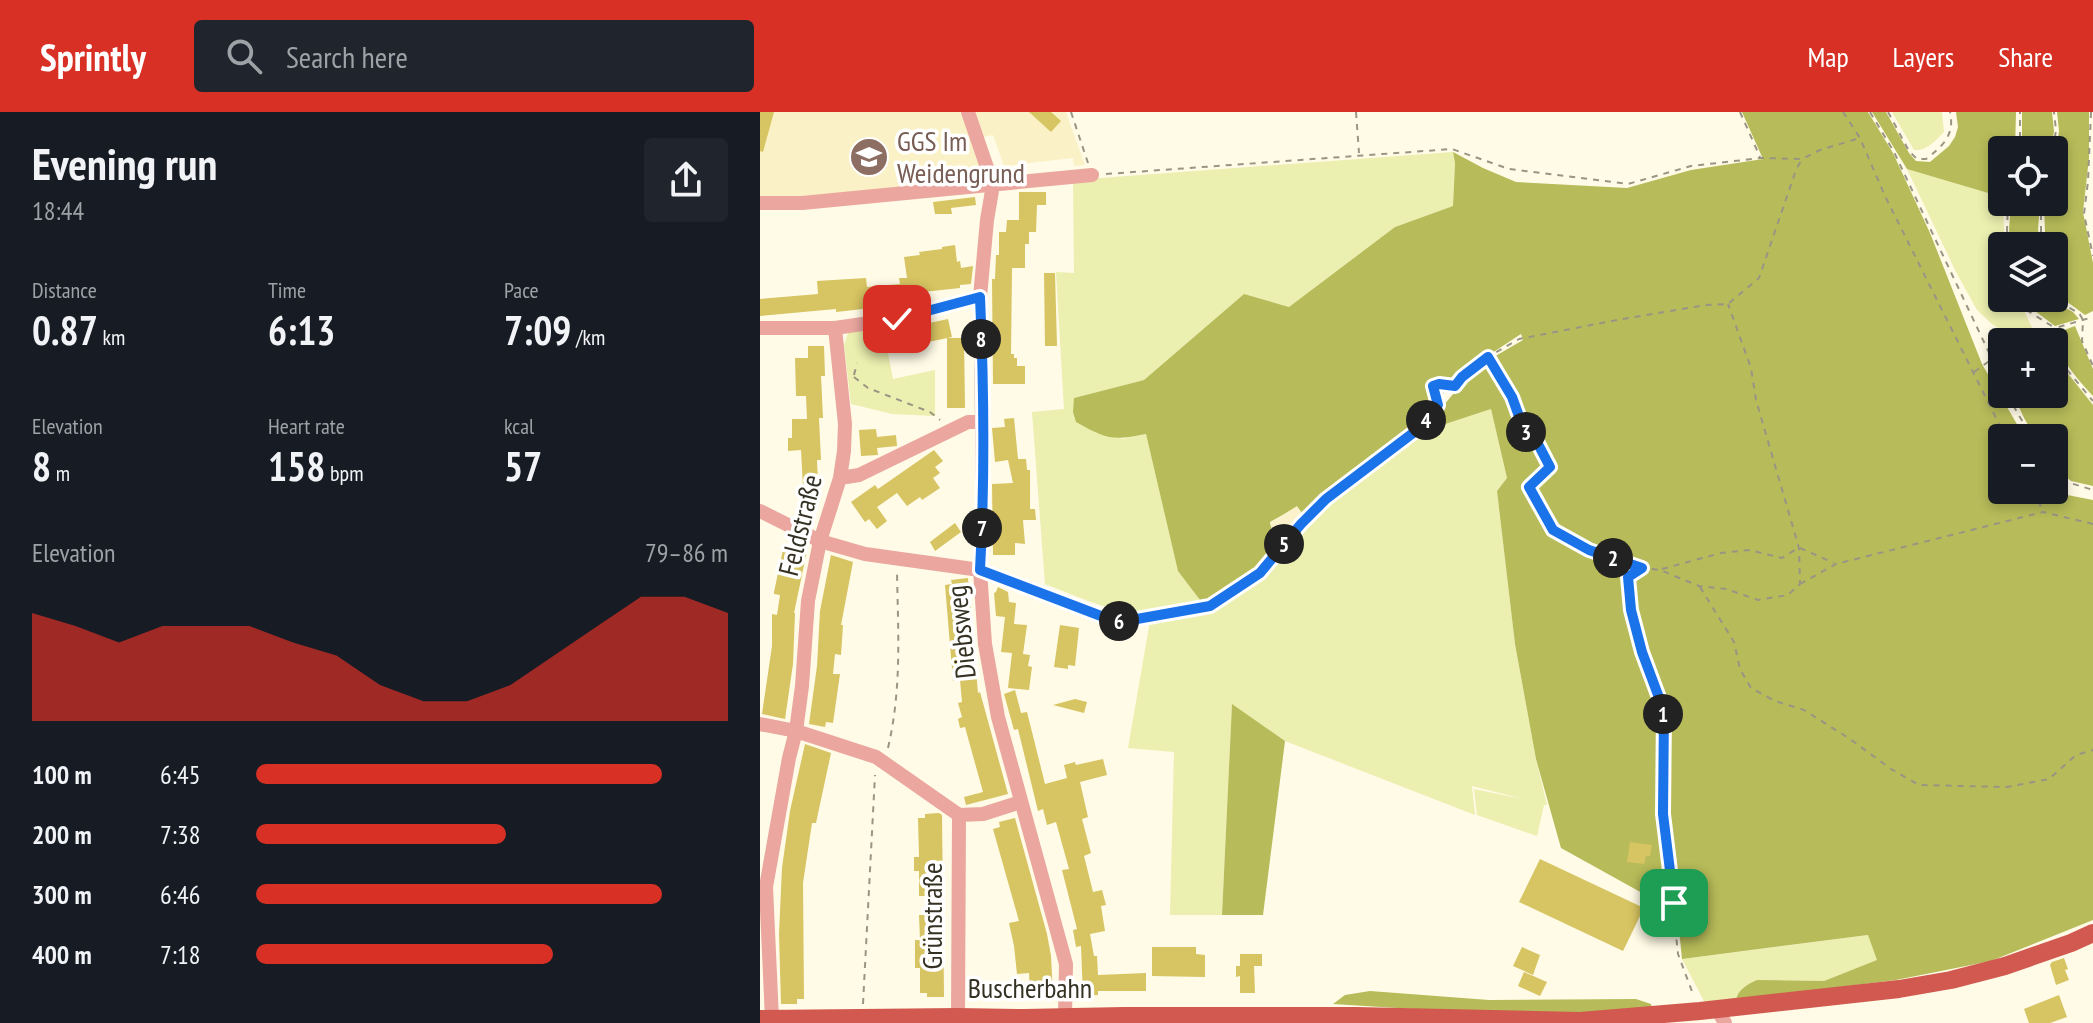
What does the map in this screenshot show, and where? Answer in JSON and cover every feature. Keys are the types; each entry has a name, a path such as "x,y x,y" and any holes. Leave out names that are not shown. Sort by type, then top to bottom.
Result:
{"main road":[{"name":"Buscherbahn","path":"766,1019 1300,1017 1580,1021 1714,1014 1951,980 2018,961 2093,933"}],"street":[{"path":"968,112 993,185"},
{"path":"760,203 802,203 1092,175"},
{"name":"Diebsweg","path":"993,185 980,297 980,570 988,658 998,717 1066,964 1065,1017"},
{"path":"760,328 835,328 897,319 980,297"},
{"name":"Feldstraße","path":"766,1019 766,887 796,731 808,601 820,541 840,478 845,424 835,328"},
{"path":"840,478 859,475 968,422 982,422"},
{"path":"760,511 820,541 865,554 980,570 1120,622"},
{"path":"760,724 796,731 880,760 959,815 983,814 1021,802"},
{"name":"Grünstraße","path":"958,1017 959,815"}],"path":[{"path":"1071,112 1092,175 1452,149 1509,169 1628,184 1691,166 1761,158 1802,159 1860,138"},
{"path":"1356,112 1359,154"},
{"path":"1740,112 1761,158"},
{"path":"1843,112 1860,138 1885,196 1999,424"},
{"path":"1870,112 1894,152 1988,351"},
{"path":"1888,112 1909,151 1917,159 1926,159 1949,138 1952,123 1950,112"},
{"path":"2020,112 2020,136"},
{"path":"2054,112 2055,136"},
{"path":"2091,112 2084,214 2093,256"},
{"path":"1120,622 1210,606 1260,573 1326,499 1417,430 1438,405 1433,386 1455,386 1488,357 1519,339 1705,305 1728,304 1759,278 1802,159"},
{"path":"1728,304 1751,368 1756,400 1799,548 1800,584"},
{"path":"2068,307 2079,313 2083,320 2082,341 2093,366"},
{"path":"2030,312 2055,328 2093,317"},
{"path":"1488,357 1512,397 1524,430 1537,442 1550,467 1529,487 1553,530 1589,550 1642,568 1660,570 1699,586 1726,589 1758,600 1788,595 1800,584 1836,564 2043,512 2093,524"},
{"path":"1973,373 1988,362"},
{"path":"857,363 854,376 868,388 930,412 952,430"},
{"path":"2068,371 2093,401"},
{"path":"2068,482 2093,490"},
{"path":"2039,504 2043,512"},
{"path":"1799,548 1836,564"},
{"path":"1660,570 1721,553 1749,550 1782,558 1799,548"},
{"path":"863,1017 864,960 880,760 896,716 900,674 897,558"},
{"path":"1642,568 1628,577 1629,591 1642,652 1664,711 1663,814 1678,954 1714,1014"},
{"path":"1699,586 1734,642 1740,669 1751,688 1775,701 1804,710 1919,785 2007,787 2049,779 2076,755 2093,750"}],"shaded area":[{"name":"GGS Im Weidengrund","path":"760,112 965,112 984,175 978,182 807,199 760,198"},
{"path":"974,112 1066,112 1085,165 1074,166 1073,158 1004,166 993,135 983,137"}],"green space":[{"path":"1742,112 1868,112 1893,153 1930,233 1988,374 1988,408 2008,408 2017,424 1988,424 1988,504 2068,504 2068,495 2093,500 2093,920 1991,961 1896,980 1736,1000 1741,990 1757,980 1824,981 1877,960 1868,935 1682,959 1677,909 1671,909 1561,848 1536,759 1515,644 1497,491 1507,478 1491,409 1421,432 1465,380 1492,358 1523,340 1521,334 1460,374 1415,427 1323,496 1304,516 1297,507 1270,522 1277,548 1256,571 1203,604 1178,571 1146,434 1117,438 1103,435 1076,422 1073,412 1074,398 1144,380 1244,294 1289,307 1395,227 1453,206 1453,152 1516,182 1627,188 1691,170 1763,159"},
{"path":"1872,112 1886,112 1916,161 1930,162 1955,137 1958,127 1956,112 2016,112 2015,136 1988,136 1988,193 1907,169"},
{"path":"1892,112 1942,112 1944,132 1927,147 1914,150"},
{"path":"2022,112 2052,112 2053,136 2022,136"},
{"path":"2057,112 2089,112 2089,158 2083,212 2093,263 2093,311 2085,315 2068,302 2068,232 2045,232 2044,216 2068,216 2068,136 2058,136"},
{"path":"1453,152 1453,206 1395,227 1289,307 1244,294 1144,380 1074,398 1122,439 1146,434 1178,570 1203,604 1135,613 1100,605 1045,584 1032,412 1064,409 1056,272 1074,273 1073,180"},
{"path":"1907,169 1988,193 1988,216 2003,216 2004,232 1988,232 1988,312 2025,312 2032,328 1998,328 1992,324 1977,310"},
{"path":"2010,216 2039,216 2039,232 2009,230"},
{"path":"2068,309 2079,319 2055,326 2036,312 2068,312"},
{"path":"2075,326 2093,369 2093,396 2068,366 2068,329"},
{"path":"883,327 893,379 935,370 935,416 892,414 851,404 844,345 848,333"},
{"path":"2068,374 2093,405 2093,486 2068,478 2068,424 2028,424 2019,408 2068,408"},
{"path":"1491,409 1507,478 1497,491 1515,644 1547,805 1544,805 1537,836 1477,815 1474,789 1527,800 1472,786 1475,815 1285,741 1232,705 1222,915 1170,915 1174,752 1128,748 1150,621 1212,608 1262,576 1327,502 1421,432"},
{"path":"1232,704 1285,741 1263,915 1222,915"},
{"path":"1869,935 1878,960 1824,981 1757,980 1741,990 1736,1000 1705,1003 1682,959"},
{"path":"1370,991 1489,1000 1636,999 1651,1004 1652,1008 1532,1014 1333,1004 1345,995"}],"sand":[{"path":"1297,506 1304,516 1277,548 1270,523"}],"building":[{"path":"760,112 774,112 763,152 760,151"},
{"path":"1029,112 1051,112 1061,121 1051,132"},
{"path":"1019,192 1046,192 1046,205 1037,205 1036,232 1029,232 1029,244 1025,244 1025,268 1012,268 1011,354 1017,358 1017,366 1025,366 1025,384 993,384 992,279 995,279 996,255 999,255 999,232 1006,232 1007,220 1019,220"},
{"path":"975,197 976,205 951,208 952,214 935,214 933,202"},
{"path":"955,245 961,268 973,266 971,284 960,285 960,288 886,296 886,302 880,302 881,307 760,316 760,299 818,294 817,281 866,278 867,287 900,284 899,278 907,278 904,257"},
{"path":"1044,273 1055,273 1057,346 1045,346"},
{"path":"948,319 952,337 895,349 892,331"},
{"path":"947,338 964,338 965,408 947,408"},
{"path":"808,346 824,346 825,376 821,376 823,418 819,418 821,460 817,460 819,505 804,506 801,450 788,451 788,438 792,438 792,419 807,419 806,396 796,396 795,358 808,358"},
{"path":"1014,418 1018,459 1026,459 1027,470 1030,470 1030,509 1035,509 1036,520 1023,520 1025,544 1015,543 1015,555 993,555 992,484 1013,483 1008,460 995,462 992,428 1005,427 1004,419"},
{"path":"876,429 877,437 896,435 897,446 877,448 878,455 861,456 859,430"},
{"path":"934,450 943,461 935,467 940,473 933,478 940,488 907,506 897,493 877,507 887,521 877,529 869,519 865,522 851,502 875,485 878,489"},
{"path":"955,523 961,532 935,551 930,542"},
{"path":"792,542 808,546 794,613 793,664 785,719 762,714 772,646 772,614 777,615 780,595 774,592 784,545 791,547"},
{"path":"831,555 853,562 841,625 841,655 835,654 833,674 840,674 833,723 826,722 825,727 809,724 820,611"},
{"path":"968,578 978,693 1008,794 966,805 964,797 983,792 965,727 960,728 958,719 962,717 958,703 962,702 960,680 953,681 945,585 952,584 951,580"},
{"path":"998,587 1008,592 1009,602 1016,603 1014,624 1027,625 1023,654 1030,655 1028,666 1032,667 1029,690 1008,688 1012,653 1001,652 1005,617 996,616 994,593"},
{"path":"1060,625 1079,628 1075,666 1068,665 1068,669 1054,667"},
{"path":"1015,690 1021,713 1027,712 1045,784 1067,778 1064,765 1103,759 1107,775 1080,782 1088,817 1082,819 1091,853 1084,856 1093,892 1102,890 1106,905 1101,906 1105,931 1090,934 1094,956 1097,956 1098,975 1146,973 1146,991 1098,991 1098,995 1083,996 1081,946 1076,947 1073,930 1077,929 1062,870 1069,869 1056,822 1047,825 1043,809 1038,811 1018,729 1014,730 1004,694"},
{"path":"1075,699 1087,702 1084,713 1053,705"},
{"path":"805,744 831,753 816,823 812,823 803,883 804,999 797,999 797,1004 781,1004 779,934 782,868 790,811"},
{"path":"942,815 944,997 927,997 927,993 920,993 920,968 915,968 915,940 920,940 919,915 926,915 926,896 919,896 919,871 914,871 914,857 919,857 918,818"},
{"path":"1015,818 1047,934 1053,996 1037,997 1037,992 1030,992 1029,973 1017,974 1009,923 1019,921 993,829 1000,827 999,822"},
{"path":"1630,842 1652,845 1650,856 1646,856 1644,864 1627,862"},
{"path":"1540,859 1644,908 1623,951 1519,902"},
{"path":"1152,947 1196,947 1196,954 1205,955 1205,977 1152,976"},
{"path":"1522,947 1540,955 1533,975 1513,966"},
{"path":"1240,954 1262,954 1262,966 1254,966 1255,993 1240,993 1240,976 1236,977 1236,966 1240,966"},
{"path":"2064,958 2069,980 2056,985 2050,965"},
{"path":"1524,972 1547,982 1540,996 1518,986"},
{"path":"2059,995 2067,1017 2050,1023 2029,1023 2024,1009"}],"place":[{"name":"GGS Im Weidengrund","path":"869,157"}],"route":[{"path":"897,319 980,297 980,570 1120,622 1210,606 1260,573 1326,499 1417,430 1438,405 1433,386 1455,386 1488,357 1512,397 1524,430 1537,442 1550,467 1529,487 1553,530 1589,550 1642,568 1628,577 1629,591 1648,673 1664,711 1663,814 1674,903"}]}
